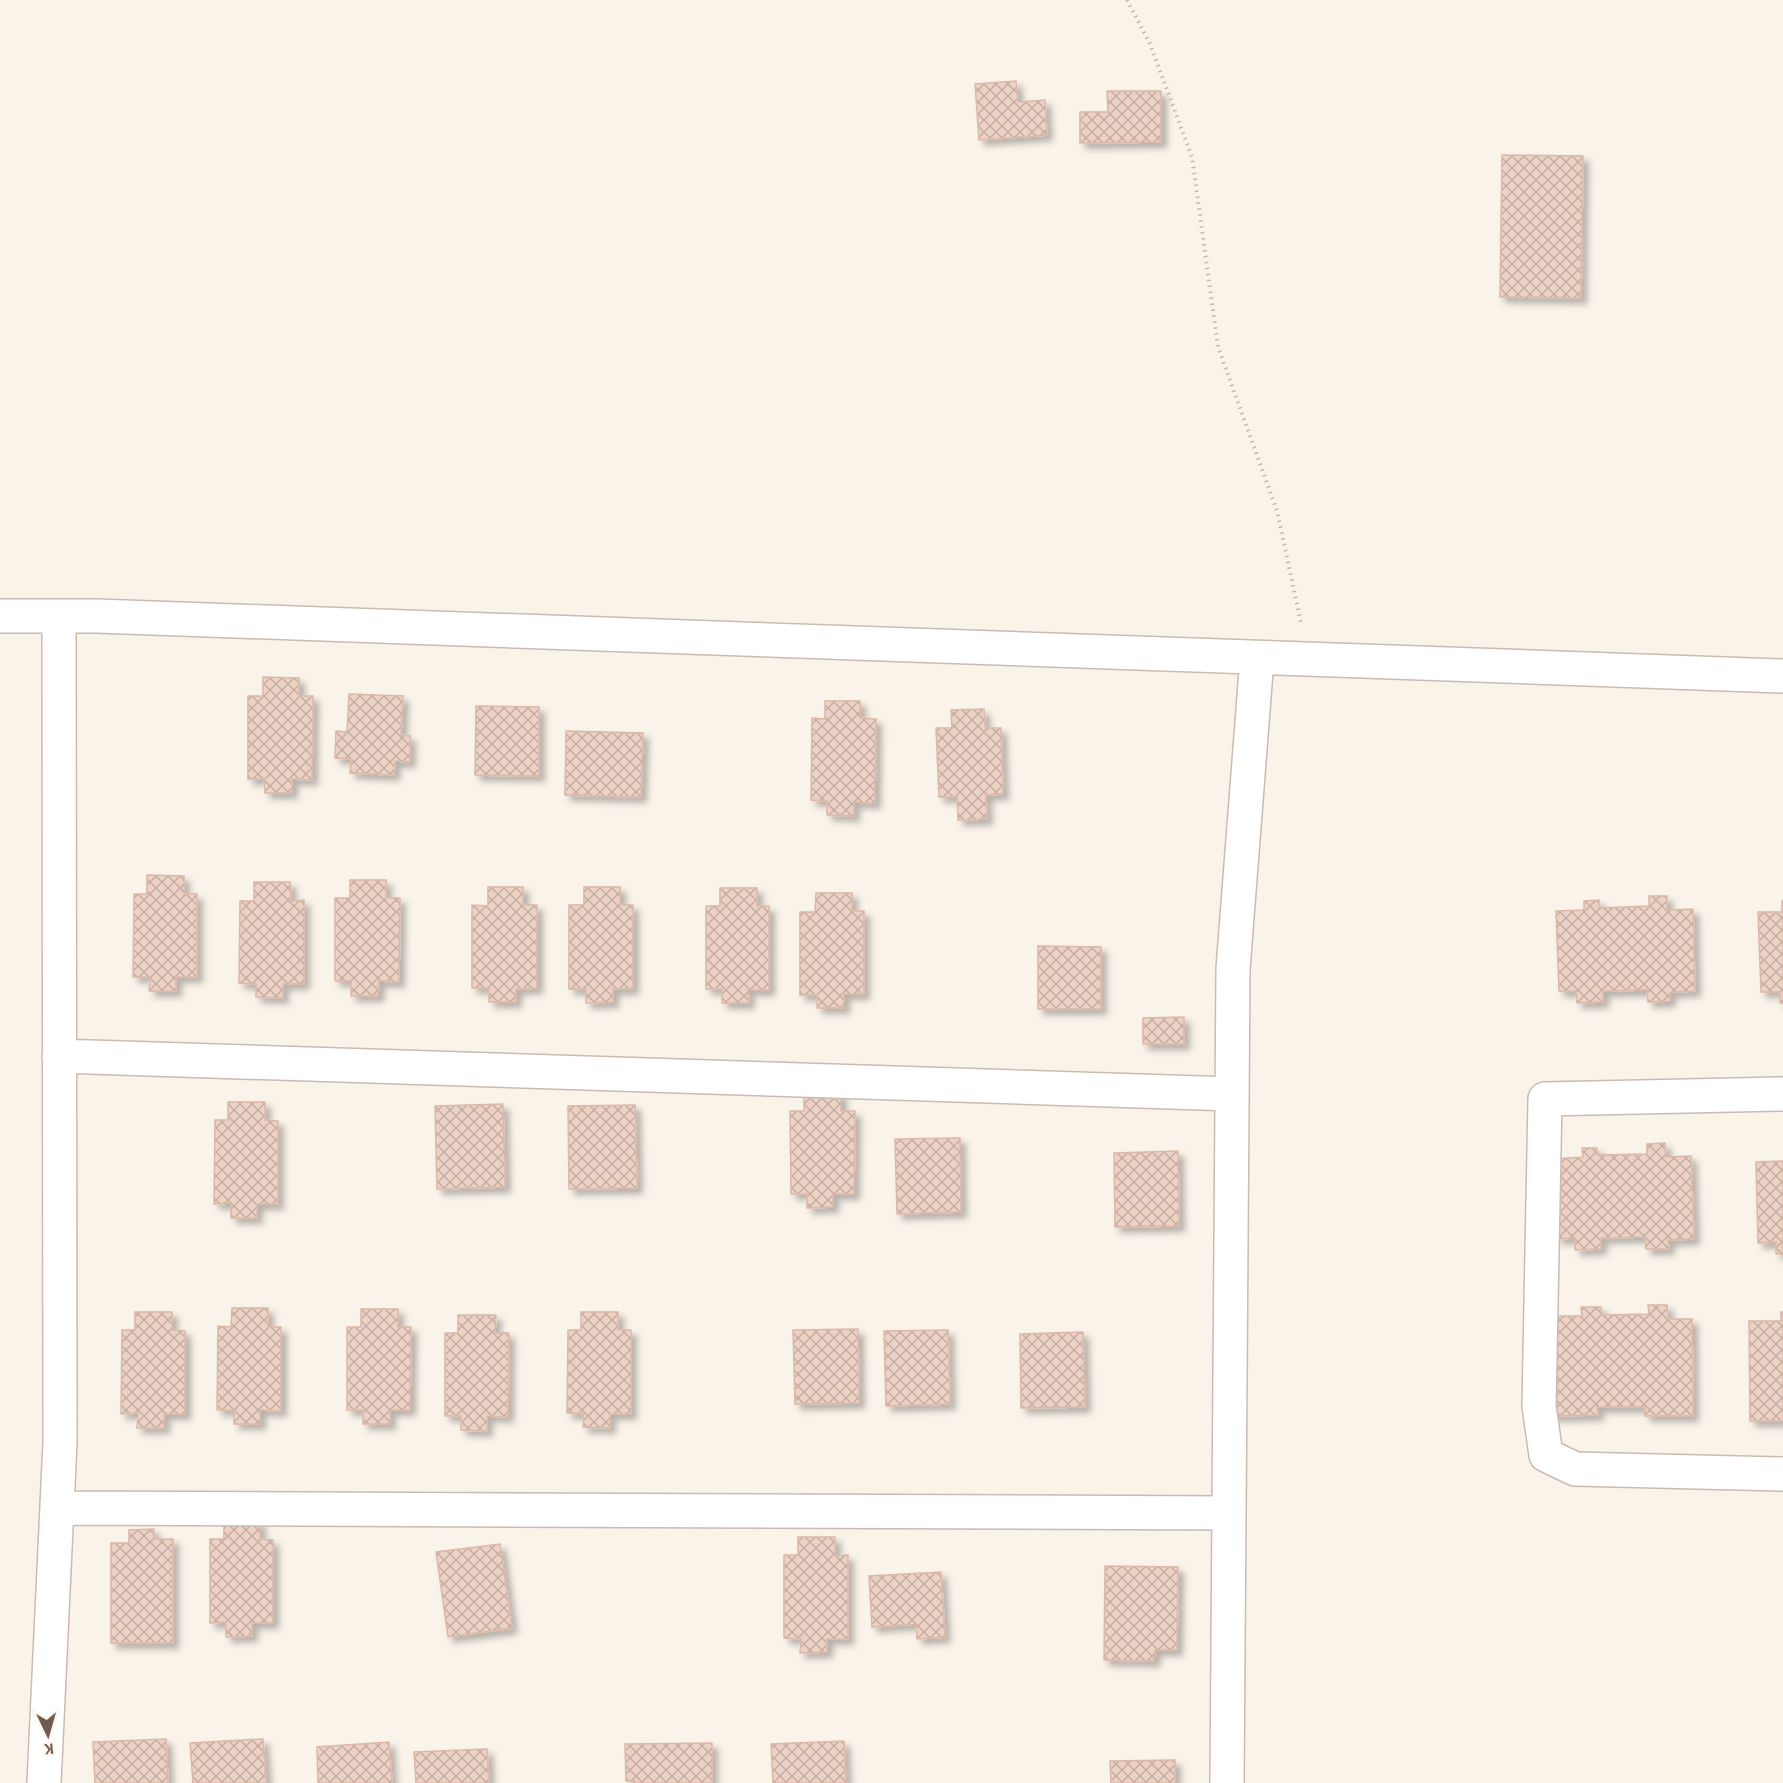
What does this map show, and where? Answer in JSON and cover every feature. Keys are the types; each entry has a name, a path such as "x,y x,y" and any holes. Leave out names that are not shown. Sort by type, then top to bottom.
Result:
{"street":[{"path":"0,616 59,616 1783,676"},
{"path":"44,1783 60,1442 59,616"},
{"path":"1227,1783 1233,969 1257,658"},
{"path":"60,1056 1232,1094"},
{"path":"1783,1094 1545,1099 1539,1406 1546,1455 1575,1469 1783,1474"},
{"path":"57,1508 1229,1513"}],"path":[{"path":"1128,0 1150,44 1192,157 1218,348 1277,511 1308,659"}],"building":[{"path":"1016,81 1018,102 1045,100 1047,135 979,140 975,84"},
{"path":"1107,91 1161,91 1161,142 1080,143 1080,112 1108,112"},
{"path":"1502,155 1583,156 1581,298 1500,297"},
{"path":"263,677 299,678 299,696 313,696 312,780 292,779 292,793 265,793 264,779 248,779 248,696 263,696"},
{"path":"349,694 403,696 401,735 410,736 410,762 395,761 394,775 350,773 351,759 335,758 336,731 347,732"},
{"path":"825,701 860,701 860,718 876,719 875,803 854,802 854,816 827,815 827,801 811,800 812,718 825,719"},
{"path":"476,706 539,707 539,776 475,775"},
{"path":"984,709 985,728 1001,728 1003,794 986,795 987,819 958,820 957,797 939,797 936,728 952,728 951,710"},
{"path":"566,731 643,733 641,797 565,795"},
{"path":"147,875 184,876 184,894 197,894 197,977 176,977 176,991 149,991 150,977 133,977 134,894 147,894"},
{"path":"350,880 386,880 386,898 400,898 399,982 379,981 378,996 351,996 351,981 335,981 335,898 350,898"},
{"path":"254,882 290,882 291,901 304,900 304,984 283,984 283,998 256,997 256,984 239,983 240,901 254,901"},
{"path":"488,887 523,887 523,905 537,905 537,988 516,989 516,1002 489,1002 489,988 472,988 472,905 488,906"},
{"path":"584,887 620,887 620,905 633,905 633,989 613,989 613,1002 586,1003 586,989 569,989 569,905 584,905"},
{"path":"720,888 757,888 757,906 769,906 769,990 748,990 749,1003 722,1003 722,989 706,989 706,906 720,906"},
{"path":"816,893 852,893 852,911 864,911 864,994 844,994 844,1008 817,1008 817,995 800,995 800,912 815,912"},
{"path":"1649,896 1667,896 1667,910 1693,909 1695,991 1670,992 1670,1001 1648,1002 1647,990 1603,991 1603,1002 1577,1003 1576,991 1559,991 1556,911 1584,910 1584,901 1599,900 1599,908 1649,906"},
{"path":"1782,901 1783,1003 1780,1003 1780,992 1761,992 1758,912 1782,912"},
{"path":"1038,946 1101,947 1101,1009 1038,1009"},
{"path":"1184,1017 1184,1044 1143,1044 1143,1018"},
{"path":"804,1092 841,1093 841,1111 855,1111 854,1194 833,1194 833,1207 807,1208 807,1194 791,1194 790,1111 804,1111"},
{"path":"228,1102 265,1102 265,1120 278,1121 278,1204 257,1204 257,1218 231,1218 231,1203 214,1204 215,1120 228,1120"},
{"path":"503,1104 505,1187 437,1189 435,1106"},
{"path":"635,1105 637,1188 569,1189 568,1106"},
{"path":"960,1138 961,1212 897,1214 895,1139"},
{"path":"1665,1143 1666,1157 1691,1156 1694,1239 1668,1240 1669,1249 1646,1249 1645,1237 1601,1238 1601,1249 1575,1250 1575,1238 1557,1239 1554,1159 1583,1157 1582,1148 1597,1148 1597,1155 1647,1154 1647,1144"},
{"path":"1178,1151 1179,1226 1115,1227 1114,1153"},
{"path":"1783,1161 1783,1254 1776,1254 1776,1242 1758,1243 1756,1162"},
{"path":"1648,1305 1667,1305 1668,1319 1692,1319 1693,1416 1645,1416 1645,1407 1597,1407 1598,1415 1551,1416 1550,1316 1582,1316 1581,1307 1601,1307 1602,1315 1649,1314"},
{"path":"232,1308 268,1308 268,1327 281,1327 281,1411 260,1410 260,1424 234,1424 234,1410 217,1410 218,1326 231,1327"},
{"path":"361,1309 398,1309 398,1327 411,1327 410,1410 390,1410 390,1424 363,1424 363,1410 347,1410 347,1327 361,1327"},
{"path":"135,1312 172,1312 172,1330 185,1331 185,1414 164,1414 164,1428 137,1428 138,1413 121,1414 122,1330 135,1330"},
{"path":"581,1312 618,1312 618,1330 631,1330 631,1414 610,1414 610,1428 583,1427 584,1414 567,1413 568,1330 581,1330"},
{"path":"1781,1312 1783,1312 1783,1421 1750,1421 1749,1321 1781,1321"},
{"path":"458,1315 496,1315 495,1333 509,1333 508,1417 487,1416 487,1431 461,1430 461,1416 445,1416 445,1333 458,1333"},
{"path":"858,1329 859,1403 795,1404 793,1330"},
{"path":"948,1330 950,1404 886,1406 884,1331"},
{"path":"1083,1332 1085,1407 1021,1408 1020,1334"},
{"path":"224,1521 260,1521 260,1539 273,1540 273,1623 252,1623 252,1636 226,1637 226,1622 210,1623 210,1539 224,1539"},
{"path":"154,1529 154,1539 173,1539 173,1643 111,1643 111,1543 129,1543 129,1530"},
{"path":"798,1537 835,1537 835,1556 848,1555 848,1639 827,1639 827,1652 800,1653 801,1639 784,1638 784,1555 798,1555"},
{"path":"500,1544 512,1628 448,1637 436,1552"},
{"path":"1105,1566 1178,1567 1177,1650 1155,1650 1154,1661 1104,1660"},
{"path":"941,1572 945,1637 917,1639 916,1624 872,1627 869,1576"},
{"path":"166,1739 168,1783 95,1783 93,1742"},
{"path":"263,1739 266,1783 193,1783 190,1743"},
{"path":"844,1741 846,1783 773,1783 771,1744"},
{"path":"389,1742 392,1783 318,1783 317,1747"},
{"path":"712,1743 712,1783 626,1781 625,1744"},
{"path":"487,1749 489,1783 416,1783 414,1752"},
{"path":"1175,1760 1175,1783 1111,1783 1110,1761"}]}
